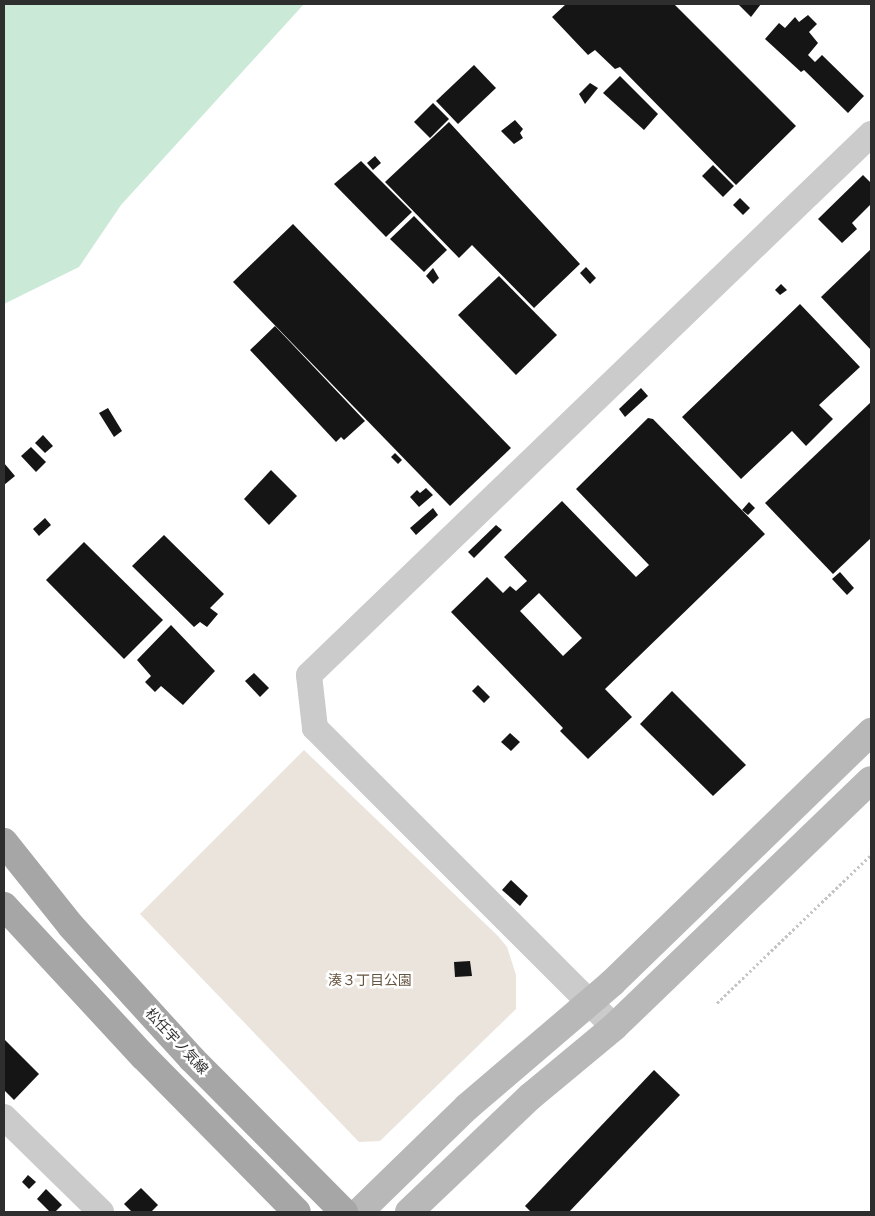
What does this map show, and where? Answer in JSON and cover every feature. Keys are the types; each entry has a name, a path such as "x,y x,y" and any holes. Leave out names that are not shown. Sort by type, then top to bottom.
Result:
{"main road":[{"name":"松任宇ノ気線","path":"12,852 71,926 192,1059 344,1212"},
{"path":"4,906 104,1015 297,1212"}],"street":[{"path":"614,1027 315,728 309,675 871,134"},
{"path":"359,1212 467,1107 588,1003 871,732"},
{"path":"409,1212 531,1096 614,1027 871,780"},
{"path":"4,1117 100,1212"}],"path":[{"path":"718,1003 871,856"}],"green space":[{"name":"湊３丁目公園","path":"304,750 498,936 507,947 516,975 516,1009 380,1141 359,1142 140,914"}],"shaded area":[{"path":"4,4 304,4 121,205 79,267 4,304"}],"building":[{"path":"566,4 674,4 796,126 736,185 620,67 615,69 595,50 588,55 552,17"},
{"path":"738,4 761,4 751,17"},
{"path":"808,15 817,24 809,32 818,43 808,55 815,62 822,55 864,96 848,113 804,70 801,72 765,39 779,23 785,28 795,17 799,22"},
{"path":"474,65 496,88 458,124 436,101"},
{"path":"620,76 658,114 644,130 603,93"},
{"path":"590,83 598,88 585,104 579,94"},
{"path":"433,103 449,119 430,138 414,122"},
{"path":"515,120 523,129 520,133 523,138 514,144 501,131"},
{"path":"449,122 580,264 534,308 472,245 459,258 385,182"},
{"path":"375,156 381,163 373,170 367,163"},
{"path":"361,161 412,212 386,237 334,184"},
{"path":"713,165 734,186 723,197 702,176"},
{"path":"863,175 871,183 871,204 852,223 857,229 842,243 818,219"},
{"path":"740,198 750,208 743,215 733,205"},
{"path":"414,216 447,250 424,272 390,239"},
{"path":"293,224 511,448 450,506 233,282"},
{"path":"871,249 871,350 821,297"},
{"path":"586,267 596,278 590,284 580,273"},
{"path":"433,268 439,278 433,284 426,276"},
{"path":"499,276 557,335 516,375 458,315"},
{"path":"781,284 787,290 780,295 775,290"},
{"path":"800,304 860,367 819,405 833,419 806,446 792,431 741,479 682,417"},
{"path":"275,326 365,421 344,440 341,437 336,442 250,350"},
{"path":"641,388 648,396 625,417 619,409"},
{"path":"871,402 871,538 833,574 765,503"},
{"path":"108,408 122,431 114,437 99,413"},
{"path":"648,418 653,419 765,534 605,689 632,717 588,759 560,731 563,728 451,612 487,577 503,593 510,586 516,591 527,581 504,557 562,501 636,577 649,565 576,489","holes":["539,593 582,638 563,656 520,611"]},
{"path":"43,435 53,446 45,453 35,443"},
{"path":"31,447 46,462 36,472 21,456"},
{"path":"395,453 402,460 398,464 391,457"},
{"path":"4,463 15,476 4,485"},
{"path":"271,470 297,496 269,525 244,499"},
{"path":"426,488 433,495 419,507 410,497 417,490 420,493"},
{"path":"749,502 755,508 748,515 742,510"},
{"path":"433,508 438,515 416,535 410,528"},
{"path":"45,518 51,525 39,536 33,529"},
{"path":"496,525 502,530 474,558 468,552"},
{"path":"164,535 224,594 210,608 218,614 207,627 200,622 194,627 132,566"},
{"path":"84,542 163,620 124,659 46,580"},
{"path":"840,572 854,588 847,595 832,579"},
{"path":"171,625 215,671 183,705 161,686 155,692 145,682 151,676 137,660"},
{"path":"254,673 269,688 260,697 245,681"},
{"path":"478,685 490,697 484,703 472,691"},
{"path":"672,691 746,765 713,796 640,724"},
{"path":"510,733 520,742 511,751 501,742"},
{"path":"511,880 528,896 520,906 502,890"},
{"path":"470,961 472,976 455,977 454,962"},
{"path":"4,1039 39,1074 14,1100 4,1090"},
{"path":"654,1070 680,1095 569,1212 531,1212 525,1206"},
{"path":"28,1175 36,1182 29,1189 22,1182"},
{"path":"141,1188 158,1205 151,1212 132,1212 124,1204"},
{"path":"46,1189 62,1205 55,1212 50,1212 37,1199"}]}
